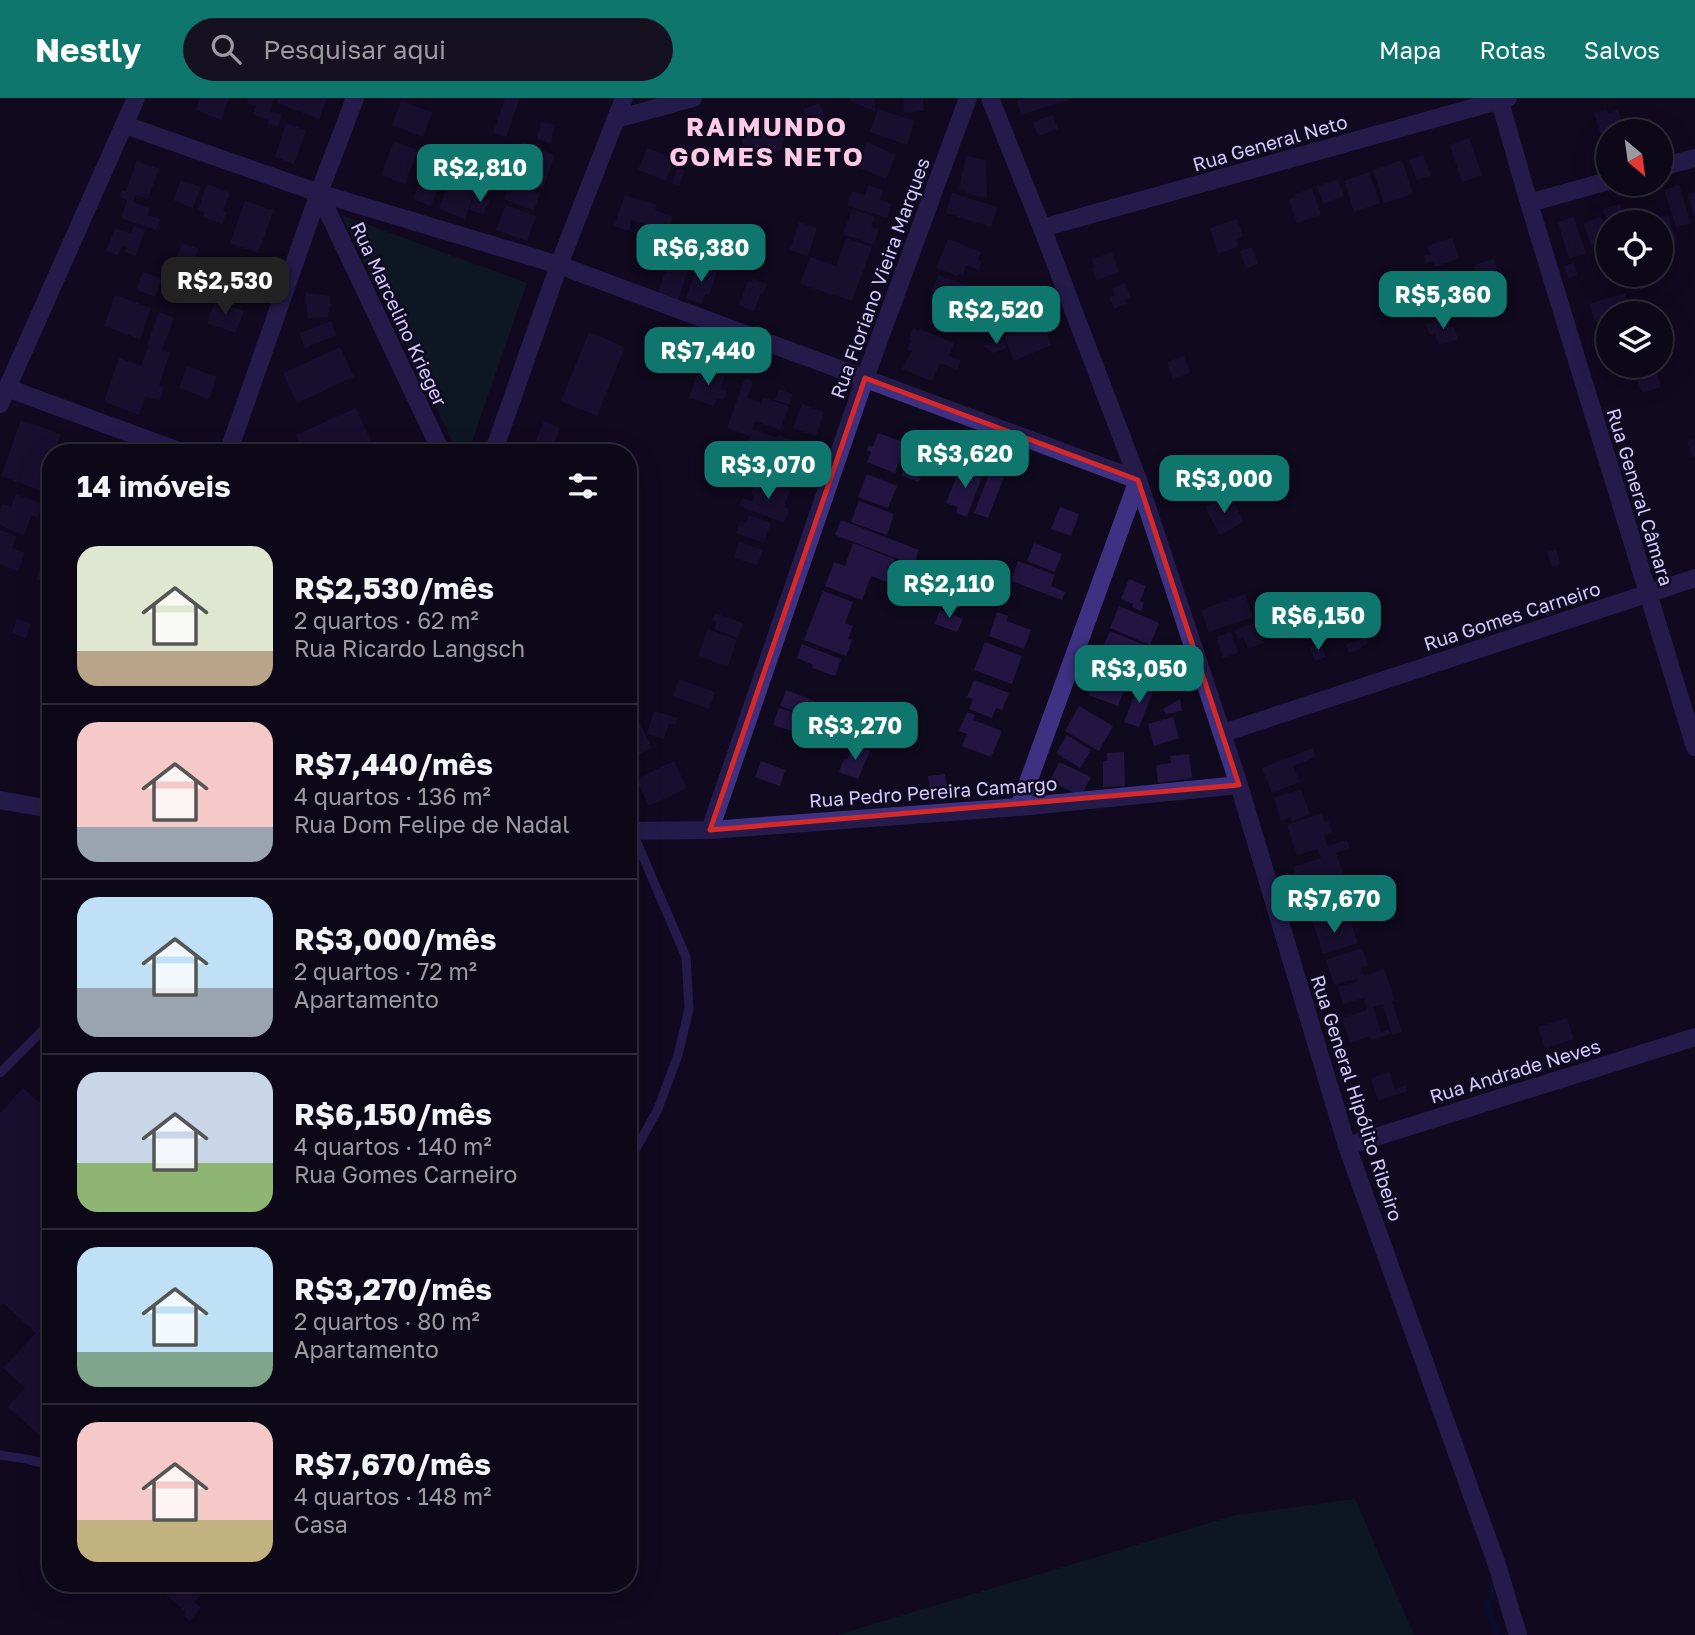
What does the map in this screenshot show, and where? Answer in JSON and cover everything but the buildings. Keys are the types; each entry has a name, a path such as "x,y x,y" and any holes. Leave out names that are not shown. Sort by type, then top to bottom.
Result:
{"street":[{"path":"136,98 3,396 155,444"},
{"path":"231,444 355,98"},
{"path":"496,444 559,265 624,98"},
{"path":"616,119 693,98"},
{"name":"Rua Floriano Vieira Marques","path":"710,830 865,378 968,98"},
{"name":"Rua General Hipólito Ribeiro","path":"990,98 1138,480 1240,785 1347,1146 1497,1565 1518,1635"},
{"name":"Rua General Neto","path":"1042,228 1502,99"},
{"name":"Rua General Câmara","path":"1502,99 1529,203 1695,747"},
{"path":"125,125 319,193 559,265 1138,480 1019,807"},
{"path":"1673,164 1695,158"},
{"path":"1529,203 1596,184"},
{"name":"Rua Marcelino Krieger","path":"319,193 438,444"},
{"name":"Rua Gomes Carneiro","path":"1223,733 1695,578"},
{"name":"Rua Pedro Pereira Camargo","path":"637,829 710,830 1019,807 1240,785"},
{"path":"0,800 42,807"},
{"name":"Rua Andrade Neves","path":"1347,1146 1695,1037"}],"lane":[{"path":"637,847 686,957 689,1009 678,1055 658,1109 637,1147"},
{"path":"0,1073 42,1031"},
{"path":"0,1455 42,1463"}],"highlighted area":[{"path":"865,378 1138,480 1239,785 710,830"}],"green space":[{"path":"341,215 527,283 471,444 454,444"},
{"path":"1355,1499 1414,1635 837,1635 1236,1515"}],"waterway":[{"path":"1495,1577 1488,1605 1497,1635"}],"district":[{"name":"RAIMUNDO GOMES NETO","path":"767,142"}]}
